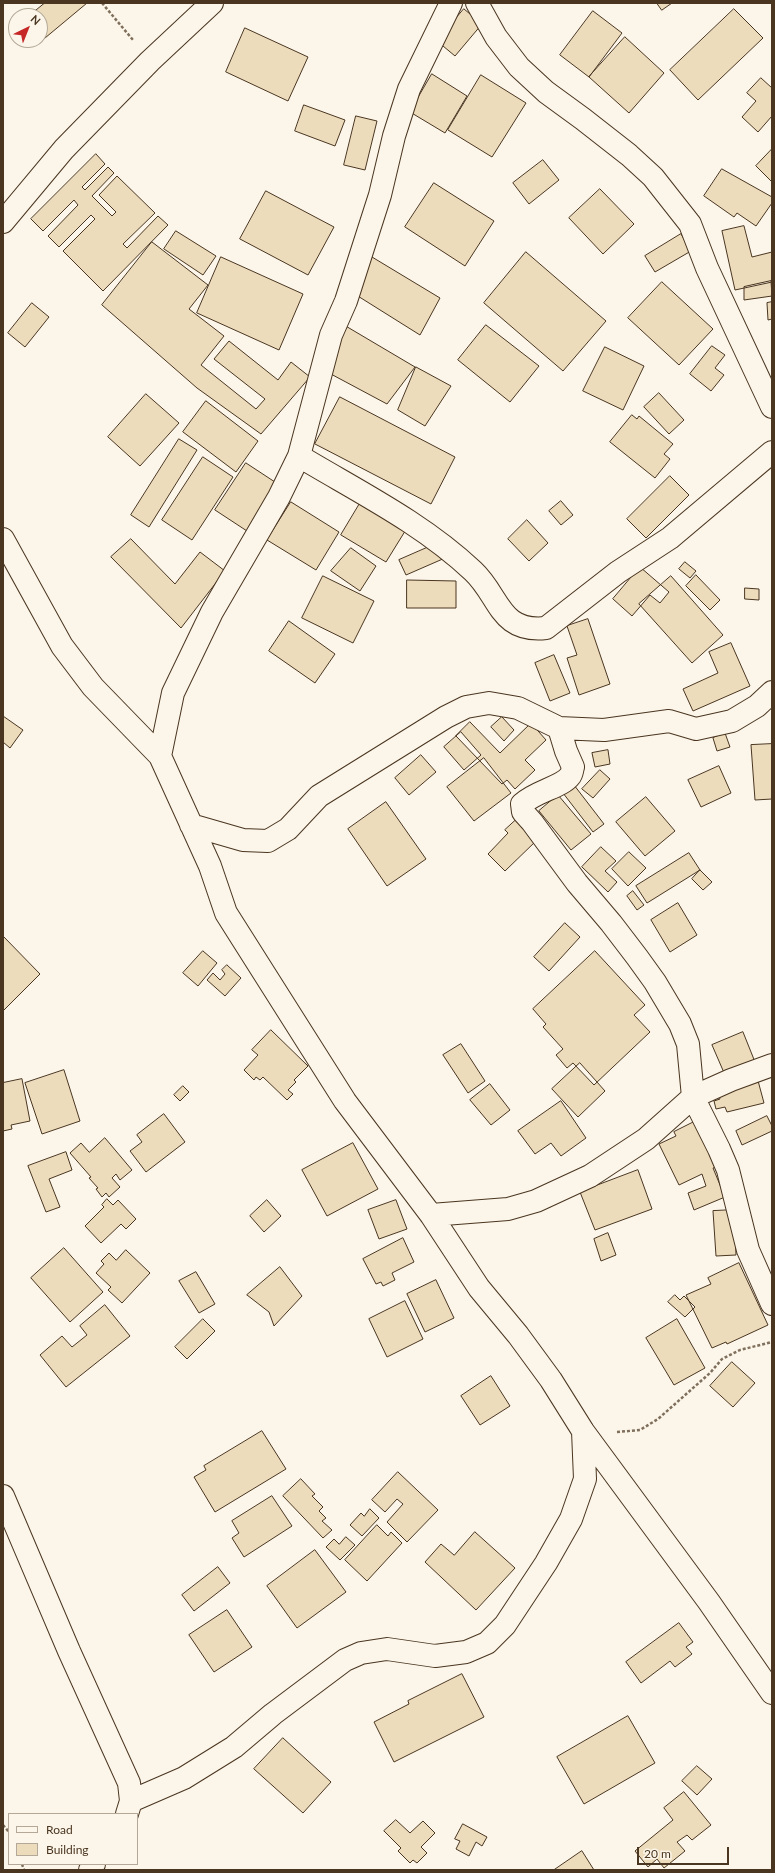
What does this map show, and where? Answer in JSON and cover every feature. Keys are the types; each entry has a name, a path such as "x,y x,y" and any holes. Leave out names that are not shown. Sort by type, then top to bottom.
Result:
{"street":[{"path":"3,222 64,149 150,61 212,3"},
{"path":"160,756 173,693 212,612 279,497 299,456 331,335 354,279 380,195 394,136 409,89 451,3"},
{"path":"477,3 496,37 519,67 546,92 629,155 653,177 690,224 708,268 772,408"},
{"path":"299,456 421,528 457,555 476,573 494,600 515,624 529,629 535,629 546,628 618,572 670,538 772,452"},
{"path":"3,539 26,583 66,652 92,687 160,756 210,866 226,913 346,1101 432,1215 480,1288 518,1335 551,1380 583,1431 709,1602 772,1692"},
{"path":"191,825 243,840 268,840 288,829 319,796 446,717 466,707 489,703 518,708 546,723 559,728 604,730 669,721 696,729 732,721 757,706 772,692"},
{"path":"559,728 573,767 570,776 560,784 530,797 522,804 523,812 577,883 638,957 680,1024 688,1044 693,1097 728,1170 748,1250 772,1304"},
{"path":"432,1215 508,1209 543,1198 590,1176 646,1139 693,1097 731,1080 772,1065"},
{"path":"3,1496 69,1651 129,1783 129,1807 184,1778 234,1747 273,1714 345,1660 361,1653 387,1649 434,1656 466,1652 487,1643 506,1625 546,1563 571,1519 585,1479 583,1431"}],"path":[{"path":"102,3 150,61"},
{"path":"583,1431 614,1432 640,1430 672,1408 710,1373 722,1359 740,1350 772,1342"}],"building":[{"path":"45,3 87,3 48,36 48,8 39,8"},
{"path":"657,3 672,3 662,10"},
{"path":"464,9 482,24 455,56 437,41"},
{"path":"734,9 763,38 698,100 670,70"},
{"path":"593,11 622,33 589,77 560,55"},
{"path":"245,28 308,57 288,101 226,72"},
{"path":"625,37 664,73 629,113 589,77"},
{"path":"432,74 467,96 445,133 410,112"},
{"path":"481,75 526,103 492,157 448,130"},
{"path":"761,78 772,88 772,116 758,132 742,117 756,101 747,93"},
{"path":"304,105 345,120 335,146 295,131"},
{"path":"356,116 377,121 365,170 344,165"},
{"path":"772,149 772,182 756,166"},
{"path":"96,154 105,164 82,187 85,190 108,167 114,173 92,196 112,216 116,212 99,195 117,176 155,213 123,244 127,248 158,216 168,225 103,291 63,251 95,219 91,215 59,247 48,236 78,205 74,200 43,231 31,219"},
{"path":"543,160 559,180 529,204 513,183"},
{"path":"722,169 772,197 772,203 756,226 737,213 734,217 704,196"},
{"path":"434,183 494,221 465,266 405,227"},
{"path":"600,189 634,224 603,254 569,218"},
{"path":"266,191 334,227 308,275 240,239"},
{"path":"744,226 752,257 772,252 772,282 735,290 722,231"},
{"path":"176,231 216,256 203,275 164,249"},
{"path":"681,234 691,251 655,272 645,256"},
{"path":"152,242 208,285 189,309 224,336 201,365 256,409 265,399 214,359 229,341 278,380 291,362 310,377 261,434 197,388 102,305"},
{"path":"526,252 606,321 563,371 484,303"},
{"path":"221,257 303,294 279,350 197,313"},
{"path":"372,257 440,298 420,335 353,293"},
{"path":"771,281 772,296 744,300 744,287"},
{"path":"662,282 713,329 679,365 628,318"},
{"path":"772,302 772,319 768,320 767,303"},
{"path":"32,303 49,317 25,347 8,333"},
{"path":"344,325 415,367 387,404 329,373"},
{"path":"486,325 539,366 510,402 458,360"},
{"path":"712,346 725,355 715,368 724,375 711,391 690,374"},
{"path":"605,347 644,366 623,410 583,391"},
{"path":"416,367 451,386 425,426 398,410"},
{"path":"659,393 684,420 669,434 644,407"},
{"path":"146,394 179,423 140,466 108,437"},
{"path":"340,397 455,457 431,504 315,444"},
{"path":"206,401 258,441 236,472 183,432"},
{"path":"632,415 637,419 639,416 673,444 664,454 670,459 655,478 610,442"},
{"path":"179,439 197,450 149,527 131,515"},
{"path":"203,457 233,477 192,540 162,520"},
{"path":"246,463 278,484 247,531 215,510"},
{"path":"670,476 689,495 646,538 627,519"},
{"path":"362,500 407,528 386,562 341,535"},
{"path":"561,501 573,515 561,525 549,511"},
{"path":"291,502 339,532 316,570 267,540"},
{"path":"527,520 548,543 529,561 508,539"},
{"path":"131,539 175,584 200,552 225,571 181,628 111,557"},
{"path":"438,543 445,558 406,575 399,560"},
{"path":"351,548 376,566 360,591 331,571"},
{"path":"685,562 696,571 690,578 679,569"},
{"path":"640,567 669,592 660,603 650,595 632,616 613,599"},
{"path":"696,575 720,600 710,610 686,586"},
{"path":"323,576 374,601 353,643 302,618"},
{"path":"671,576 723,635 692,663 639,604"},
{"path":"407,580 456,581 456,608 407,608"},
{"path":"745,588 759,589 759,600 745,599"},
{"path":"588,619 610,684 579,695 567,658 577,655 567,626"},
{"path":"289,621 335,654 315,683 269,651"},
{"path":"731,643 750,686 693,711 683,689 718,673 709,652"},
{"path":"554,655 570,693 550,701 535,663"},
{"path":"3,716 23,730 10,748 3,742"},
{"path":"502,717 514,730 504,741 491,727"},
{"path":"470,722 500,753 531,723 546,740 525,760 535,770 515,789 507,780 502,784 456,736"},
{"path":"461,732 481,755 464,770 444,747"},
{"path":"725,733 730,747 717,751 713,738"},
{"path":"772,744 772,799 755,800 751,745"},
{"path":"608,750 610,764 595,767 592,753"},
{"path":"421,755 436,772 409,795 395,778"},
{"path":"484,758 511,793 474,821 447,787"},
{"path":"719,766 731,793 701,807 688,780"},
{"path":"600,770 610,779 593,798 582,789"},
{"path":"574,785 604,824 593,832 563,793"},
{"path":"558,795 591,834 571,850 539,811"},
{"path":"646,797 675,831 645,856 616,822"},
{"path":"386,802 426,859 387,886 348,829"},
{"path":"516,820 537,840 505,871 488,854 508,833 505,830"},
{"path":"601,847 616,861 605,871 617,882 608,892 582,867"},
{"path":"629,852 646,868 628,886 612,869"},
{"path":"689,853 700,870 647,903 636,886"},
{"path":"700,870 712,882 703,890 692,879"},
{"path":"633,891 644,905 637,910 627,896"},
{"path":"678,903 697,935 670,952 651,920"},
{"path":"565,923 580,937 549,971 534,957"},
{"path":"3,936 40,974 3,1011"},
{"path":"203,951 217,963 198,986 183,973"},
{"path":"595,951 645,1005 634,1015 650,1032 594,1085 573,1063 567,1068 556,1055 563,1049 543,1027 546,1024 533,1009"},
{"path":"227,965 241,978 225,996 207,980 213,973 220,980 225,974 222,970"},
{"path":"271,1030 308,1066 294,1080 296,1082 288,1090 293,1094 287,1100 263,1077 260,1080 256,1077 254,1080 244,1070 258,1055 252,1050"},
{"path":"743,1032 755,1062 725,1075 712,1045"},
{"path":"461,1044 485,1081 468,1093 443,1055"},
{"path":"580,1063 605,1091 578,1117 552,1089"},
{"path":"64,1070 80,1121 42,1134 25,1083"},
{"path":"757,1077 764,1103 727,1112 725,1107 716,1109 714,1101 720,1099 718,1093"},
{"path":"22,1079 30,1121 11,1125 12,1129 3,1131 3,1083"},
{"path":"490,1084 510,1110 491,1125 470,1100"},
{"path":"183,1086 189,1092 180,1101 174,1095"},
{"path":"561,1101 586,1138 561,1156 551,1143 535,1154 518,1131"},
{"path":"164,1114 185,1142 146,1172 130,1151 142,1142 137,1135"},
{"path":"767,1116 772,1126 772,1131 742,1145 736,1131"},
{"path":"700,1119 722,1165 713,1168 725,1197 694,1210 688,1193 706,1186 702,1174 679,1185 659,1144 676,1136 674,1132"},
{"path":"105,1138 132,1170 120,1180 116,1174 112,1178 120,1187 109,1197 106,1193 102,1197 96,1189 98,1188 89,1178 91,1177 70,1153 81,1143 89,1152"},
{"path":"353,1143 378,1189 327,1216 302,1170"},
{"path":"66,1152 72,1170 49,1179 60,1207 46,1212 28,1166"},
{"path":"638,1170 652,1209 595,1230 580,1192"},
{"path":"107,1199 113,1205 118,1200 136,1219 126,1229 121,1224 101,1243 85,1226 104,1207 102,1205"},
{"path":"267,1200 281,1216 264,1232 250,1216"},
{"path":"396,1200 407,1229 379,1239 368,1210"},
{"path":"734,1210 736,1255 716,1256 713,1211"},
{"path":"608,1233 616,1255 601,1261 594,1239"},
{"path":"403,1238 414,1262 392,1273 395,1280 383,1286 381,1282 376,1284 363,1259"},
{"path":"64,1248 103,1292 70,1322 31,1278"},
{"path":"126,1250 150,1273 122,1303 108,1290 111,1287 96,1273 104,1264 101,1261 109,1253 116,1260"},
{"path":"739,1263 768,1325 727,1344 726,1342 712,1348 686,1295 711,1284 708,1278"},
{"path":"280,1267 302,1296 274,1326 269,1312 247,1295"},
{"path":"196,1272 215,1304 199,1313 179,1281"},
{"path":"436,1280 454,1318 425,1332 407,1294"},
{"path":"675,1295 680,1300 684,1296 695,1307 685,1317 668,1302"},
{"path":"405,1301 423,1339 387,1357 369,1319"},
{"path":"105,1305 130,1336 66,1387 40,1355 62,1336 72,1347 87,1335 80,1326"},
{"path":"203,1319 215,1331 187,1359 175,1347"},
{"path":"677,1319 705,1368 674,1385 646,1338"},
{"path":"732,1362 755,1383 733,1407 710,1386"},
{"path":"491,1376 510,1406 480,1425 461,1396"},
{"path":"262,1431 286,1469 215,1512 194,1477 206,1470 204,1466"},
{"path":"398,1472 438,1510 407,1542 387,1522 403,1504 397,1499 385,1512 372,1500"},
{"path":"301,1479 315,1494 312,1496 323,1507 319,1511 326,1518 322,1521 332,1530 323,1538 283,1496"},
{"path":"272,1496 292,1526 244,1557 232,1538 239,1533 232,1521"},
{"path":"370,1509 379,1518 362,1536 350,1525 361,1513 364,1516"},
{"path":"377,1525 388,1536 391,1532 402,1543 367,1581 345,1560"},
{"path":"475,1532 515,1568 476,1610 425,1562 441,1544 454,1555"},
{"path":"346,1537 355,1545 340,1560 326,1547 334,1539 339,1544"},
{"path":"315,1550 346,1592 297,1628 267,1586"},
{"path":"218,1567 230,1583 194,1611 182,1595"},
{"path":"227,1610 252,1647 214,1672 189,1635"},
{"path":"679,1623 693,1642 686,1647 692,1654 675,1667 670,1661 641,1683 626,1662"},
{"path":"462,1674 484,1717 394,1762 374,1722 409,1704 408,1701"},
{"path":"628,1716 655,1763 584,1804 557,1757"},
{"path":"283,1738 331,1782 303,1813 254,1769"},
{"path":"697,1766 712,1779 697,1795 682,1781"},
{"path":"684,1792 711,1825 692,1840 687,1835 677,1842 685,1851 664,1868 657,1859 648,1867 635,1851 673,1820 664,1808"},
{"path":"396,1820 410,1833 423,1821 435,1833 421,1847 427,1853 417,1863 413,1860 410,1863 398,1851 401,1848 384,1831"},
{"path":"463,1824 487,1837 482,1846 476,1842 469,1856 456,1849 460,1841 455,1839"},
{"path":"582,1851 594,1870 554,1870"}]}
